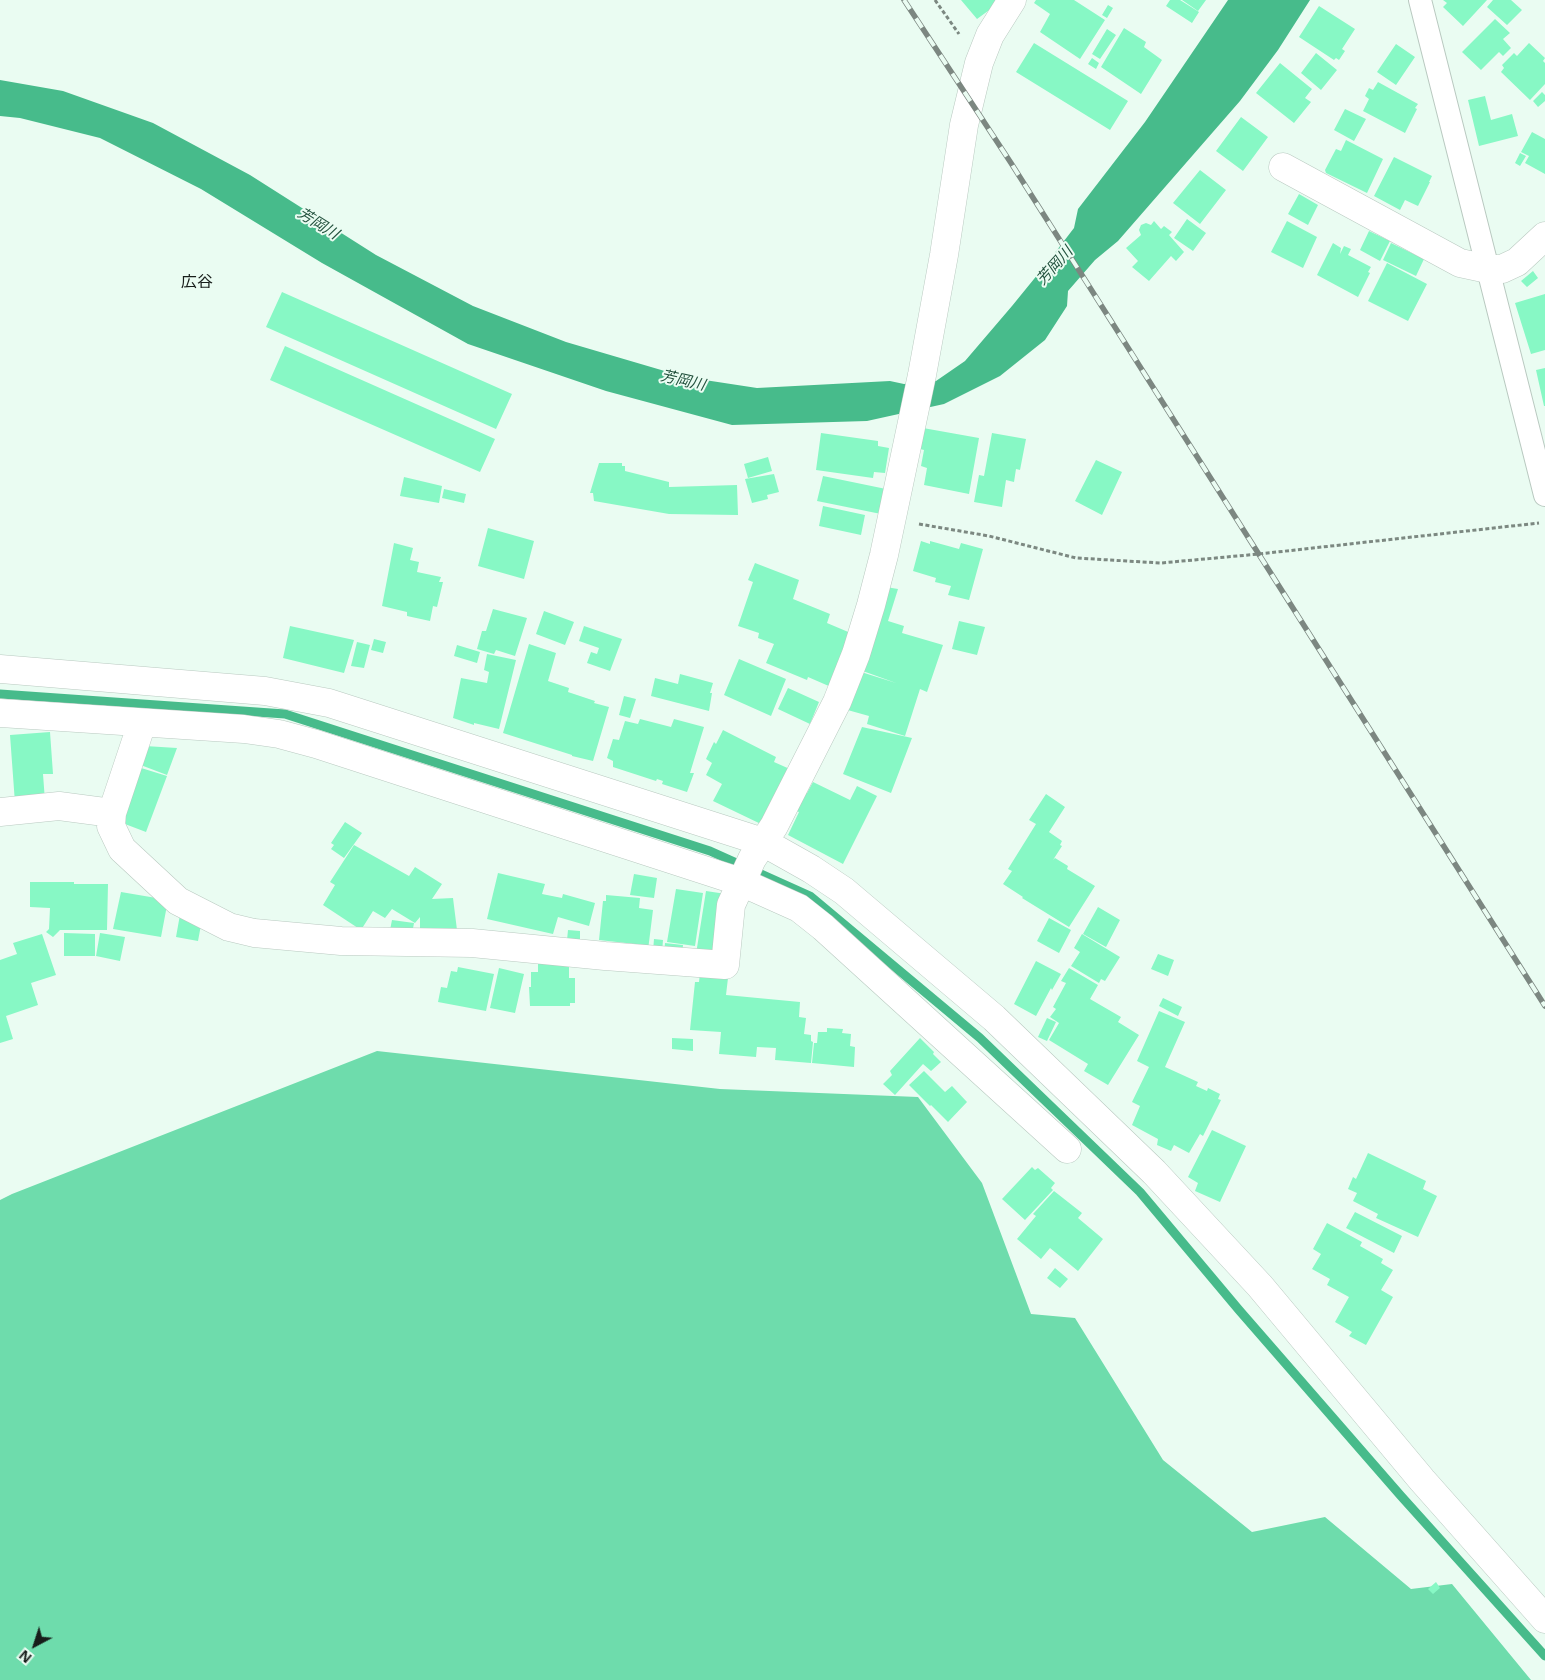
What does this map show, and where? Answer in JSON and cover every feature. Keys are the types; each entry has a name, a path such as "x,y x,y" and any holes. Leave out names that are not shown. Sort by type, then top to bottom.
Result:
{"street":[{"path":"142,723 112,812 111,826 122,849 178,900 229,927 254,933 341,941 472,943 725,965 731,905 750,865 774,826 837,702 856,654 873,597 892,519 922,375 944,255 964,125 979,63 990,35 1012,0"},
{"path":"1420,0 1545,496"},
{"path":"1283,166 1460,263 1488,270 1502,268 1517,262 1545,236"},
{"path":"0,669 256,690 329,703 750,865 798,908 823,927 1067,1149"},
{"path":"0,713 244,729 280,734 750,865 811,869 844,891 994,1018 1154,1172 1260,1286 1422,1480 1545,1619"},
{"path":"0,812 59,806 112,812"}],"path":[{"path":"892,519 989,536 1076,558 1161,563 1269,553 1545,522"}],"shaded area":[{"path":"377,1051 720,1089 918,1097 982,1183 1031,1314 1075,1318 1163,1460 1252,1532 1325,1517 1411,1589 1452,1584 1531,1680 0,1680 0,1200"}],"water":[{"name":"芳岡川","path":"1228,0 1310,0 1278,50 1240,101 1118,241 1095,260 1068,291 1067,306 1045,340 1000,376 944,404 867,421 732,425 606,391 468,344 322,263 201,189 100,138 20,118 0,116 0,80 63,91 153,123 250,175 376,255 473,306 566,342 685,377 757,388 890,381 904,384 936,381 965,361 1074,228 1078,209 1145,122"}],"building":[{"path":"961,0 998,0 992,8 977,19"},
{"path":"1036,0 1074,0 1105,20 1080,59 1040,32 1050,14 1034,3"},
{"path":"1170,0 1180,0 1199,12 1192,23 1166,6"},
{"path":"1182,0 1206,0 1198,11"},
{"path":"1443,0 1487,0 1463,26 1443,7 1447,3"},
{"path":"1493,0 1511,0 1522,10 1507,25 1487,7"},
{"path":"1108,5 1113,8 1107,18 1102,15"},
{"path":"1319,6 1355,29 1342,49 1345,51 1339,60 1336,58 1334,60 1299,37"},
{"path":"1495,19 1510,33 1503,39 1511,48 1503,56 1499,52 1481,70 1462,52"},
{"path":"1124,28 1146,42 1144,47 1162,60 1141,94 1101,67"},
{"path":"1107,29 1116,35 1100,59 1092,54"},
{"path":"1034,43 1128,101 1110,130 1016,72"},
{"path":"1529,43 1545,58 1543,61 1545,63 1545,84 1530,100 1501,72 1504,68 1502,65 1514,53 1517,56"},
{"path":"1396,44 1415,57 1396,85 1377,72"},
{"path":"1316,53 1337,70 1321,90 1301,73"},
{"path":"1092,58 1099,63 1096,69 1088,64"},
{"path":"1280,63 1312,89 1305,98 1311,102 1294,123 1256,93"},
{"path":"1378,82 1418,104 1405,133 1363,111 1369,99 1365,96 1369,88 1373,90"},
{"path":"1542,92 1545,95 1545,101 1538,107 1533,101"},
{"path":"1485,96 1491,120 1512,114 1518,136 1479,146 1468,100"},
{"path":"1345,109 1366,119 1354,141 1334,130"},
{"path":"1241,117 1268,137 1243,171 1216,151"},
{"path":"1532,132 1545,139 1545,174 1525,163 1529,156 1521,152"},
{"path":"1346,140 1383,159 1367,193 1326,173 1325,170 1336,149 1341,151"},
{"path":"1520,153 1526,156 1520,166 1515,163"},
{"path":"1394,157 1432,176 1418,206 1405,200 1400,210 1374,196"},
{"path":"1200,170 1226,190 1200,224 1173,203"},
{"path":"1299,194 1318,205 1308,225 1288,214"},
{"path":"1187,219 1206,233 1193,251 1174,238"},
{"path":"1154,221 1161,229 1164,226 1172,232 1169,235 1184,252 1176,261 1171,256 1149,281 1132,267 1138,261 1126,248 1141,235 1139,230 1141,225 1146,223 1151,225"},
{"path":"1287,221 1317,237 1303,268 1271,252"},
{"path":"1369,231 1390,241 1380,261 1360,250"},
{"path":"1333,243 1341,248 1340,254 1344,246 1351,249 1348,255 1371,267 1358,297 1317,275"},
{"path":"1391,243 1424,259 1416,276 1383,260"},
{"path":"1387,263 1427,284 1408,321 1368,301"},
{"path":"1533,271 1538,278 1527,287 1521,281"},
{"path":"282,292 512,394 496,429 266,327"},
{"path":"1545,294 1545,350 1531,354 1515,303"},
{"path":"285,346 495,439 480,472 270,380"},
{"path":"1545,368 1545,406 1544,406 1536,370"},
{"path":"923,428 979,438 969,494 924,485 927,468 921,466 924,450 920,449"},
{"path":"821,433 878,441 878,446 889,448 885,473 874,472 873,478 816,470"},
{"path":"992,433 1026,439 1020,470 1016,469 1014,482 1006,480 1002,507 974,502 979,475 984,476"},
{"path":"768,457 772,471 748,478 744,464"},
{"path":"1096,460 1122,472 1102,515 1075,501"},
{"path":"599,463 622,463 622,466 625,466 625,471 669,482 669,487 737,485 738,515 669,514 594,501 593,493 590,493"},
{"path":"774,474 779,492 767,495 768,499 752,503 745,479"},
{"path":"823,476 886,489 881,514 817,501"},
{"path":"404,477 442,486 439,503 400,496"},
{"path":"444,489 466,494 464,503 442,498"},
{"path":"823,506 865,515 861,535 819,526"},
{"path":"488,528 534,541 524,579 478,566"},
{"path":"921,541 930,544 930,541 959,549 961,543 983,549 969,600 948,595 951,586 935,582 936,578 913,571"},
{"path":"394,543 413,548 410,560 419,562 417,572 441,577 439,582 443,582 437,607 433,606 430,621 407,616 407,612 382,606"},
{"path":"755,563 799,580 793,599 830,614 827,623 853,634 831,687 808,677 807,680 766,663 774,644 758,638 759,633 738,626 753,582 748,580"},
{"path":"886,587 898,589 888,621 904,626 902,633 943,645 927,692 920,689 905,736 867,724 869,716 844,709 858,671 896,683 860,670"},
{"path":"493,609 527,618 515,656 496,650 494,654 477,649 482,631 486,631"},
{"path":"544,611 574,622 565,645 536,634"},
{"path":"959,621 985,627 977,655 952,649"},
{"path":"290,626 354,640 344,673 283,658"},
{"path":"584,626 622,639 610,671 587,663 591,652 597,654 599,648 579,641"},
{"path":"374,639 386,642 383,653 371,650"},
{"path":"357,642 370,645 364,668 351,666"},
{"path":"529,644 556,653 548,681 569,688 568,692 609,707 593,761 503,733"},
{"path":"457,645 480,652 477,663 454,656"},
{"path":"487,654 516,660 499,729 474,723 474,725 453,718 461,678 487,683 489,672 484,670"},
{"path":"739,659 786,679 771,716 724,695"},
{"path":"680,674 713,683 710,693 712,693 709,711 651,696 655,678 678,684"},
{"path":"788,688 819,702 810,724 778,709"},
{"path":"624,696 636,699 630,718 619,715"},
{"path":"640,719 671,727 674,719 704,727 690,773 694,773 687,792 662,784 663,781 657,779 656,781 613,767 613,761 607,758 613,739 619,740 625,721 638,724"},
{"path":"862,727 912,738 891,793 843,774"},
{"path":"723,730 776,757 774,762 792,770 763,825 713,801 722,784 706,775 712,763 706,759 714,742 716,744"},
{"path":"50,732 53,774 43,774 45,801 15,803 10,735"},
{"path":"145,746 177,748 167,775 138,764"},
{"path":"138,767 167,776 146,832 117,821"},
{"path":"813,782 850,800 857,786 877,796 843,864 788,835 799,812 794,810 803,791 807,793"},
{"path":"1046,794 1065,807 1049,832 1062,841 1060,845 1062,846 1053,860 1055,858 1068,866 1067,869 1095,886 1069,927 1003,884 1012,871 1008,869 1036,824 1029,820"},
{"path":"345,822 362,833 344,858 331,849 334,845 331,843"},
{"path":"354,845 409,876 415,867 442,884 432,899 453,898 457,930 420,931 420,917 415,923 392,909 385,918 373,911 361,930 323,905 335,885 330,882"},
{"path":"498,873 545,884 542,894 562,898 563,894 595,903 589,926 558,917 553,934 487,919"},
{"path":"634,874 657,878 654,898 630,895"},
{"path":"30,882 108,884 107,930 60,930 53,937 46,932 49,929 50,908 30,907"},
{"path":"676,889 703,893 695,946 667,942"},
{"path":"706,891 726,894 718,956 696,954"},
{"path":"121,892 168,900 161,937 113,929"},
{"path":"606,895 640,898 639,908 653,910 648,950 635,949 635,944 599,940 603,901 606,901"},
{"path":"1098,907 1120,920 1106,947 1083,934"},
{"path":"181,909 203,914 198,941 176,937"},
{"path":"1049,918 1071,930 1059,953 1037,941"},
{"path":"392,920 414,923 412,934 390,930"},
{"path":"568,930 580,931 580,941 567,940"},
{"path":"64,933 95,934 95,956 64,956"},
{"path":"100,933 125,937 120,961 96,956"},
{"path":"42,934 56,975 31,983 38,1005 6,1016 13,1039 0,1043 0,960 17,954 13,943"},
{"path":"1082,934 1120,957 1105,981 1101,979 1099,983 1071,966 1080,952 1074,948"},
{"path":"654,939 663,940 662,952 653,951"},
{"path":"665,943 683,945 682,955 664,953"},
{"path":"569,954 569,978 575,978 575,1003 570,1003 570,1006 530,1006 529,987 531,987 531,972 538,972 538,960"},
{"path":"1158,954 1174,960 1168,976 1151,969"},
{"path":"1036,961 1061,974 1036,1016 1014,1004"},
{"path":"458,967 494,974 486,1011 438,1002 441,987 447,988 451,971 457,972"},
{"path":"499,968 524,974 515,1013 490,1008"},
{"path":"1069,968 1098,985 1090,999 1121,1017 1118,1022 1139,1035 1108,1085 1084,1071 1088,1064 1049,1040 1059,1023 1050,1017 1056,1009 1053,1007 1066,983 1061,981"},
{"path":"700,973 728,978 726,995 800,1002 799,1017 806,1018 804,1034 811,1035 811,1041 813,1042 811,1063 775,1060 776,1048 757,1047 756,1057 719,1054 721,1032 690,1030 695,982 699,982"},
{"path":"1163,998 1182,1007 1178,1016 1159,1006"},
{"path":"1159,1011 1185,1022 1165,1067 1198,1082 1196,1086 1207,1091 1208,1088 1220,1094 1218,1099 1221,1100 1203,1136 1200,1134 1189,1153 1174,1145 1171,1151 1157,1145 1158,1139 1132,1125 1140,1106 1132,1102 1149,1067 1137,1061"},
{"path":"1047,1018 1056,1022 1047,1041 1038,1037"},
{"path":"827,1028 843,1029 842,1033 851,1034 850,1046 855,1047 854,1067 812,1063 814,1043 817,1043 818,1032 827,1032"},
{"path":"672,1038 693,1039 693,1051 672,1049"},
{"path":"920,1038 941,1062 931,1071 923,1064 895,1095 883,1084 892,1075 890,1071"},
{"path":"924,1071 945,1092 952,1086 967,1102 948,1122 909,1085"},
{"path":"1212,1130 1246,1146 1220,1202 1195,1191 1198,1183 1188,1177"},
{"path":"1368,1153 1426,1181 1423,1189 1437,1196 1418,1237 1376,1218 1378,1214 1353,1201 1357,1193 1348,1189 1353,1177 1356,1179"},
{"path":"1032,1167 1035,1170 1038,1168 1055,1183 1051,1188 1053,1190 1025,1220 1002,1199"},
{"path":"1054,1191 1082,1213 1078,1218 1103,1239 1078,1271 1050,1248 1041,1259 1017,1239 1036,1216 1033,1214"},
{"path":"1355,1212 1402,1236 1394,1253 1346,1228"},
{"path":"1327,1223 1362,1242 1360,1246 1383,1259 1381,1263 1393,1270 1381,1290 1393,1297 1366,1345 1349,1336 1352,1332 1335,1322 1349,1297 1327,1285 1330,1279 1312,1269 1321,1254 1313,1249"},
{"path":"1055,1268 1068,1279 1060,1288 1047,1278"},
{"path":"1436,1582 1440,1588 1433,1594 1428,1589"}],"waterway":[{"path":"0,694 285,714 710,851 810,896 980,1038 1140,1192 1239,1310 1401,1496 1545,1656"}],"railway":[{"path":"904,0 1011,163 1545,1006"}],"district":[{"name":"広谷","path":"197,282"}]}
